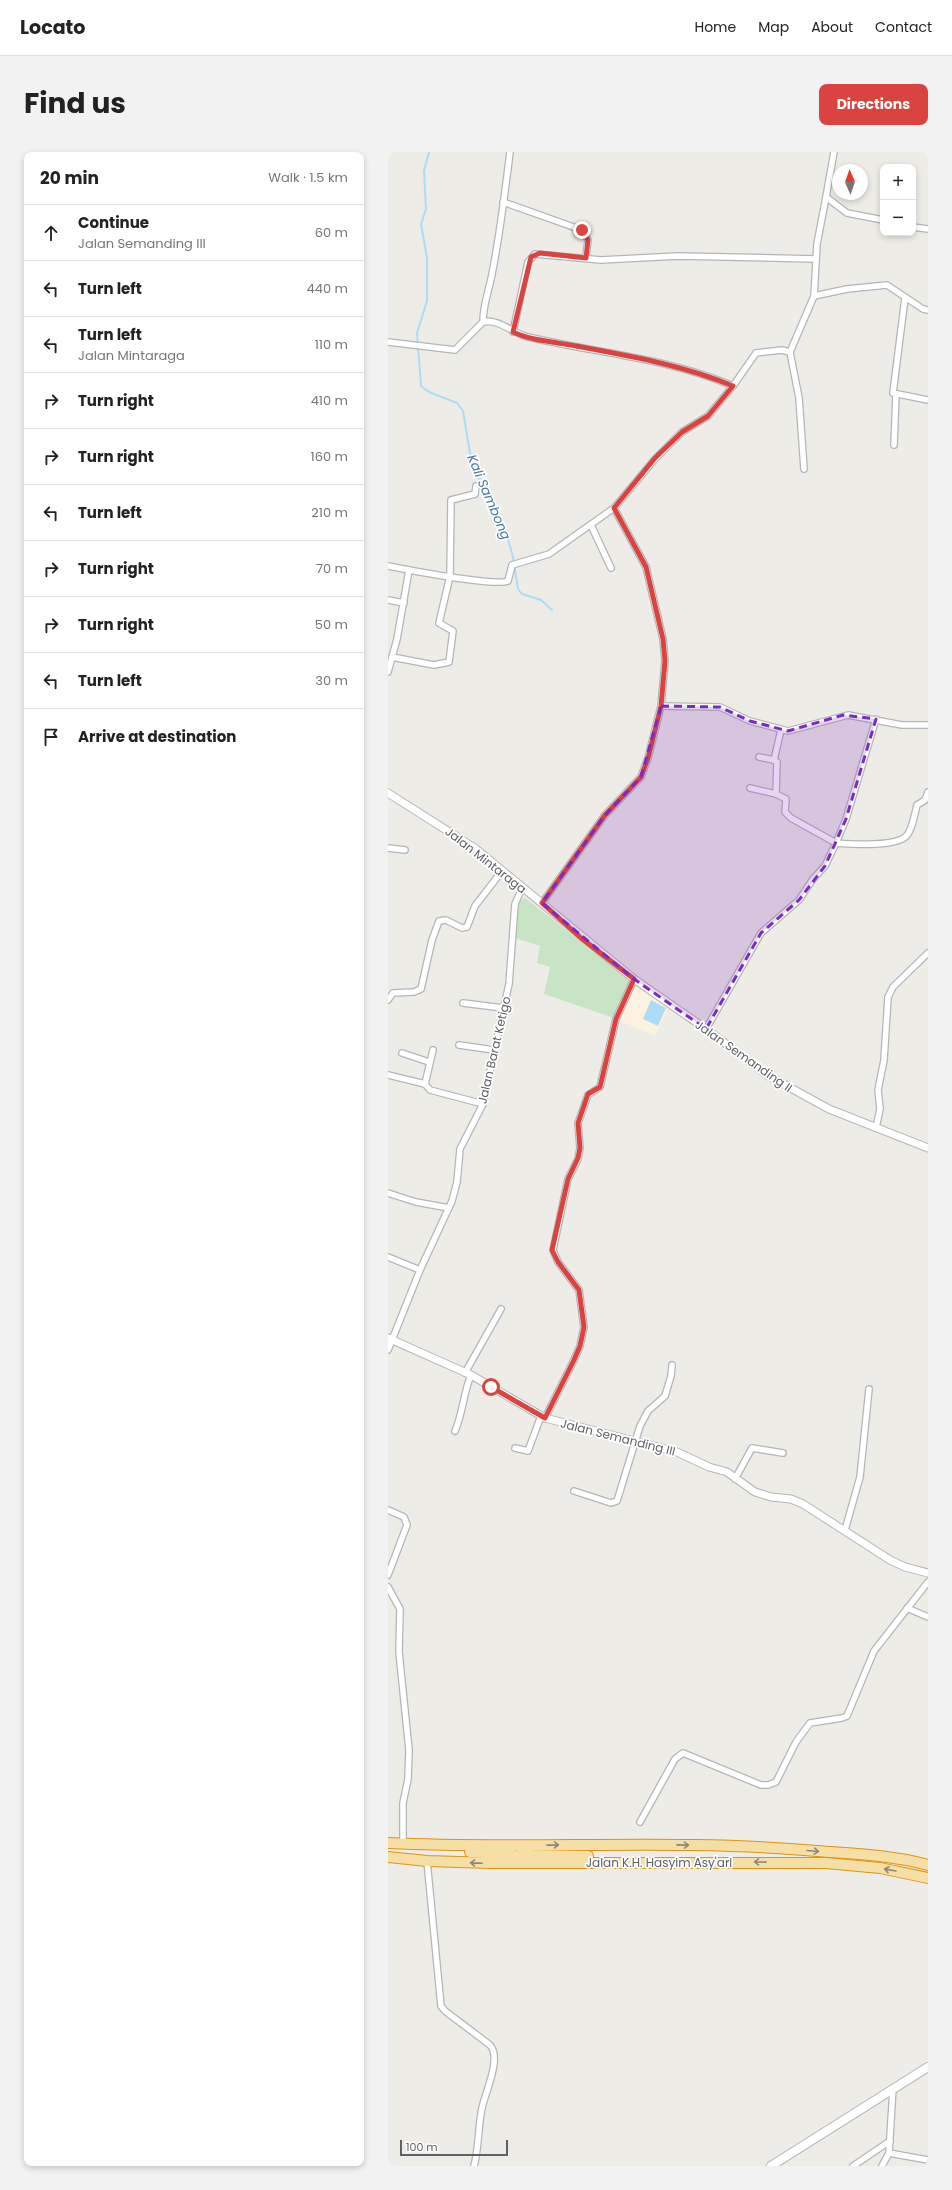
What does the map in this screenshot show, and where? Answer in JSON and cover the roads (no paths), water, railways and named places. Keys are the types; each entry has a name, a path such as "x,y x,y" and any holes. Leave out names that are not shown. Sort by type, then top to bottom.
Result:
{"highway":[{"name":"Jalan K.H. Hasyim Asy'ari","path":"388,1843 532,1846 630,1844 765,1846 865,1855 928,1865"},
{"path":"434,1844 446,1851 514,1855 514,1859 504,1863"},
{"path":"532,1846 522,1849 522,1854 603,1856 616,1862"},
{"name":"Jalan K.H. Hasyim Asy'ari","path":"388,1857 427,1861 504,1863 826,1863 880,1868 928,1878"}],"main road":[{"path":"770,2166 928,2067"}],"street":[{"path":"388,342 456,350 483,322 484,301 492,276 510,152"},
{"path":"804,469 799,398 790,352 814,296 816,260 834,152"},
{"path":"826,196 846,213 880,219"},
{"path":"503,202 582,230 588,240 586,258"},
{"path":"916,227 928,229"},
{"path":"513,332 531,257 540,253 586,258 628,260 678,256 816,260"},
{"path":"814,296 847,289 887,285 905,298 928,310"},
{"path":"894,445 896,394 893,390 905,298"},
{"path":"483,322 496,323 513,332 538,339 658,362 708,375 733,386"},
{"path":"388,566 475,580 506,582 510,580 512,565 549,554 614,508 655,458 682,432 708,416 733,386 756,353 782,350 790,352"},
{"path":"896,394 928,400"},
{"path":"392,657 434,665 450,662 453,631 439,623 450,576 451,500 475,494 476,486"},
{"path":"542,903 605,815 641,777 648,758 661,706 665,667 663,639 646,567 614,508"},
{"path":"591,525 611,568"},
{"path":"388,672 404,603 409,570"},
{"path":"388,600 404,603"},
{"path":"661,706 720,707 750,721 781,730 795,730 843,715 858,715 906,725 928,725"},
{"path":"706,1029 761,933 799,900 813,879 825,866 846,819 876,719"},
{"path":"774,760 781,730"},
{"path":"759,757 777,762 776,794"},
{"path":"750,788 776,794 786,799 785,812 791,818 836,843 874,845 903,838 908,835 917,804 925,800 928,792"},
{"path":"388,793 388,798"},
{"name":"Jalan Mintaraga","path":"388,793 462,839 542,903 581,938 634,979"},
{"path":"388,848 405,850"},
{"path":"388,1000 393,993 414,992 421,989 432,940 439,921 446,920 460,928 465,928 475,906 502,871"},
{"name":"Jalan Barat Ketigo","path":"388,1350 390,1339 449,1208 457,1185 460,1149 483,1104 510,975 515,904 522,888"},
{"path":"876,1128 880,1109 878,1090 884,1067 888,997 893,987 928,953"},
{"path":"514,1448 528,1451 543,1417 580,1346 584,1327 579,1290 553,1253 554,1237 565,1197 568,1179 578,1158 580,1148 578,1123 588,1094 600,1087 616,1019 634,979"},
{"name":"Jalan Semanding II","path":"634,979 706,1029 742,1057 795,1092 829,1109 928,1148"},
{"path":"463,1003 503,1008"},
{"path":"459,1045 494,1050"},
{"path":"425,1084 433,1050"},
{"path":"402,1053 429,1062"},
{"path":"388,1075 425,1084 433,1092 483,1104"},
{"path":"388,1193 416,1202 449,1208"},
{"path":"388,1257 420,1270"},
{"path":"455,1431 461,1418 468,1374 501,1309"},
{"name":"Jalan Semanding III","path":"390,1339 468,1374 543,1417 677,1452 709,1467 727,1472 754,1492 772,1497 791,1499 803,1504 890,1560 905,1567 928,1573"},
{"path":"574,1491 611,1503 617,1501 637,1441 640,1426 648,1411 665,1396 668,1390 672,1365"},
{"path":"845,1530 860,1477 870,1389"},
{"path":"735,1479 752,1448 783,1453"},
{"path":"388,1510 404,1517 406,1525 388,1575"},
{"path":"640,1822 675,1759 683,1754 761,1785 768,1785 776,1782 796,1742 810,1723 847,1716 874,1651 928,1582"},
{"path":"388,1587 400,1609 399,1652 409,1750 408,1779 403,1803 403,1844"},
{"path":"907,1608 928,1617"},
{"path":"427,1861 441,2006 445,2011 490,2045 494,2053 490,2082 482,2109 479,2141 474,2166"},
{"path":"882,2166 889,2153 893,2088"},
{"path":"853,2166 890,2141"},
{"path":"889,2153 928,2160"}],"water":[{"path":"651,1000 666,1008 658,1026 643,1019"}],"waterway":[{"name":"Kali Sambong","path":"429,152 424,171 426,209 421,224 427,258 427,301 417,333 421,386 429,392 457,403 463,411 471,459 479,478 494,502 506,532 513,557 518,589 522,594 541,600 552,610"}]}
